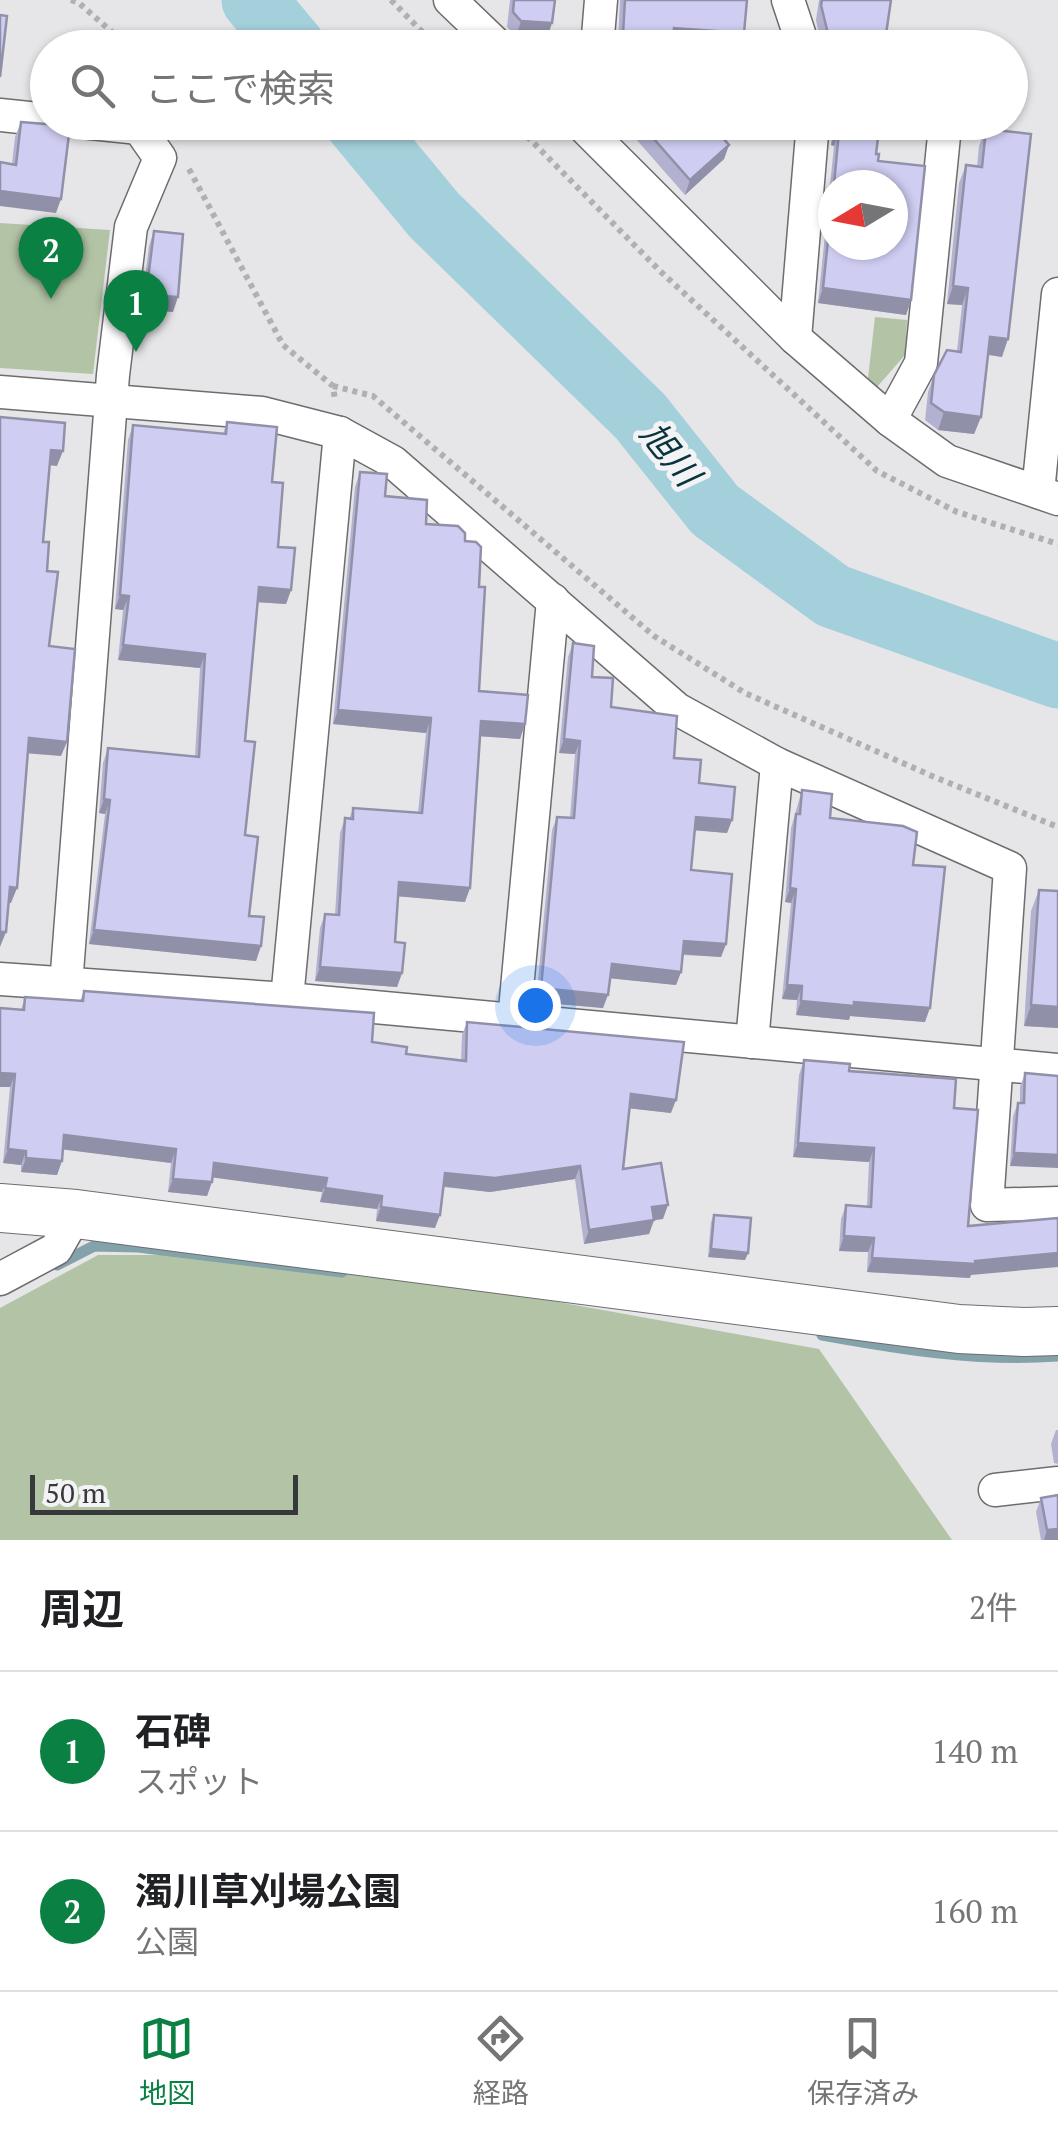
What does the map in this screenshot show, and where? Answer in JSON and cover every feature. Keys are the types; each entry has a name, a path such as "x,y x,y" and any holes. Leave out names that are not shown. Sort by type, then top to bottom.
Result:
{"street":[{"path":"450,0 481,30"},
{"path":"598,30 601,0"},
{"path":"788,0 798,30"},
{"path":"0,115 30,118"},
{"path":"66,985 111,403 131,227 160,158 148,140"},
{"path":"600,140 795,338 890,420 947,461 1048,496 1058,294"},
{"path":"795,338 812,140"},
{"path":"890,420 921,363 944,140"},
{"path":"0,392 262,413 340,433 393,462 677,709 777,764 1010,868 987,1204 1058,1203"},
{"path":"287,999 340,433"},
{"path":"514,1021 553,600"},
{"path":"752,1042 777,764"},
{"path":"0,979 287,999 1058,1070"},
{"path":"0,1208 76,1214 959,1328 1058,1330"},
{"path":"0,1279 56,1249 76,1214"},
{"path":"995,1490 1058,1483"}],"path":[{"path":"71,0 79,2 110,30"},
{"path":"391,0 420,30"},
{"path":"160,158 189,169 283,344 332,386 374,396 654,636 744,693 932,776 1058,826"},
{"path":"332,386 340,433"}],"green space":[{"path":"0,223 110,230 93,374 0,368"},
{"path":"875,317 907,320 905,355 877,387 868,378"},
{"path":"98,1255 297,1255 819,1349 952,1540 0,1540 0,1308"}],"building":[{"path":"514,0 555,0 552,23 521,21 513,12"},
{"path":"625,0 747,0 744,30 623,30"},
{"path":"822,0 891,0 887,30 827,30"},
{"path":"0,15 7,16 0,77"},
{"path":"21,122 30,123 30,140 68,140 61,199 0,191 0,162 16,165"},
{"path":"1031,134 1008,339 990,337 981,417 944,412 931,403 934,375 947,350 961,352 968,288 953,286 966,165 982,167 985,140 1028,140"},
{"path":"655,140 725,140 729,145 690,180"},
{"path":"838,140 878,140 878,161 925,166 911,300 823,288 826,260 908,260 908,170 835,170"},
{"path":"154,231 183,234 178,297 146,295"},
{"path":"0,417 65,423 63,451 51,450 43,542 49,542 47,571 58,572 49,646 75,649 67,742 29,738 17,888 10,887 6,932 0,932"},
{"path":"227,422 277,427 272,482 283,483 278,547 295,548 291,590 259,587 245,741 255,742 245,835 258,837 249,916 264,917 261,946 94,930 110,800 104,799 108,748 199,757 205,654 123,645 129,596 120,595 133,425 226,434"},
{"path":"360,472 387,474 385,496 427,500 426,524 458,526 465,533 465,541 481,547 479,587 485,587 479,691 528,695 525,724 481,721 470,888 399,882 395,942 405,943 402,973 320,967 325,914 339,915 345,818 353,819 353,808 422,813 431,718 338,710"},
{"path":"573,643 594,646 592,677 613,678 611,707 677,716 674,758 701,760 699,783 735,787 732,820 696,817 691,870 732,874 726,944 684,941 681,972 612,964 608,995 541,988 557,817 574,818 580,741 564,739"},
{"path":"802,790 832,794 830,818 903,826 917,832 913,865 945,867 930,1008 801,1001 802,986 787,985 796,889 790,888 796,814 800,814"},
{"path":"1039,890 1058,891 1058,1007 1031,1005"},
{"path":"84,991 374,1013 372,1042 407,1047 406,1054 466,1061 467,1022 684,1042 676,1100 631,1094 623,1169 661,1163 668,1205 652,1207 654,1220 589,1230 580,1166 495,1178 445,1173 440,1215 381,1207 382,1196 325,1188 327,1178 214,1163 212,1182 173,1179 176,1149 64,1135 62,1161 26,1158 26,1151 8,1149 15,1074 0,1073 0,1008 24,1010 25,997 83,1001"},
{"path":"804,1060 850,1064 849,1071 956,1079 954,1108 978,1110 968,1226 1058,1218 1058,1253 975,1261 976,1264 872,1258 874,1238 844,1236 846,1205 871,1207 874,1148 798,1143"},
{"path":"1025,1073 1058,1076 1058,1155 1014,1153 1018,1103 1024,1103"},
{"path":"714,1215 751,1218 748,1253 711,1249"},
{"path":"1058,1495 1058,1529 1047,1530 1041,1498"}],"waterway":[{"name":"旭川","path":"254,0 279,30"},
{"name":"旭川","path":"372,140 434,215 640,416 715,510 833,596 1058,676"},
{"path":"57,1265 94,1246 138,1247 342,1272"},
{"path":"822,1335 969,1356 1058,1356"}],"place":[{"name":"濁川草刈場公園","path":"51,299"},
{"name":"石碑","path":"136,352"}]}
